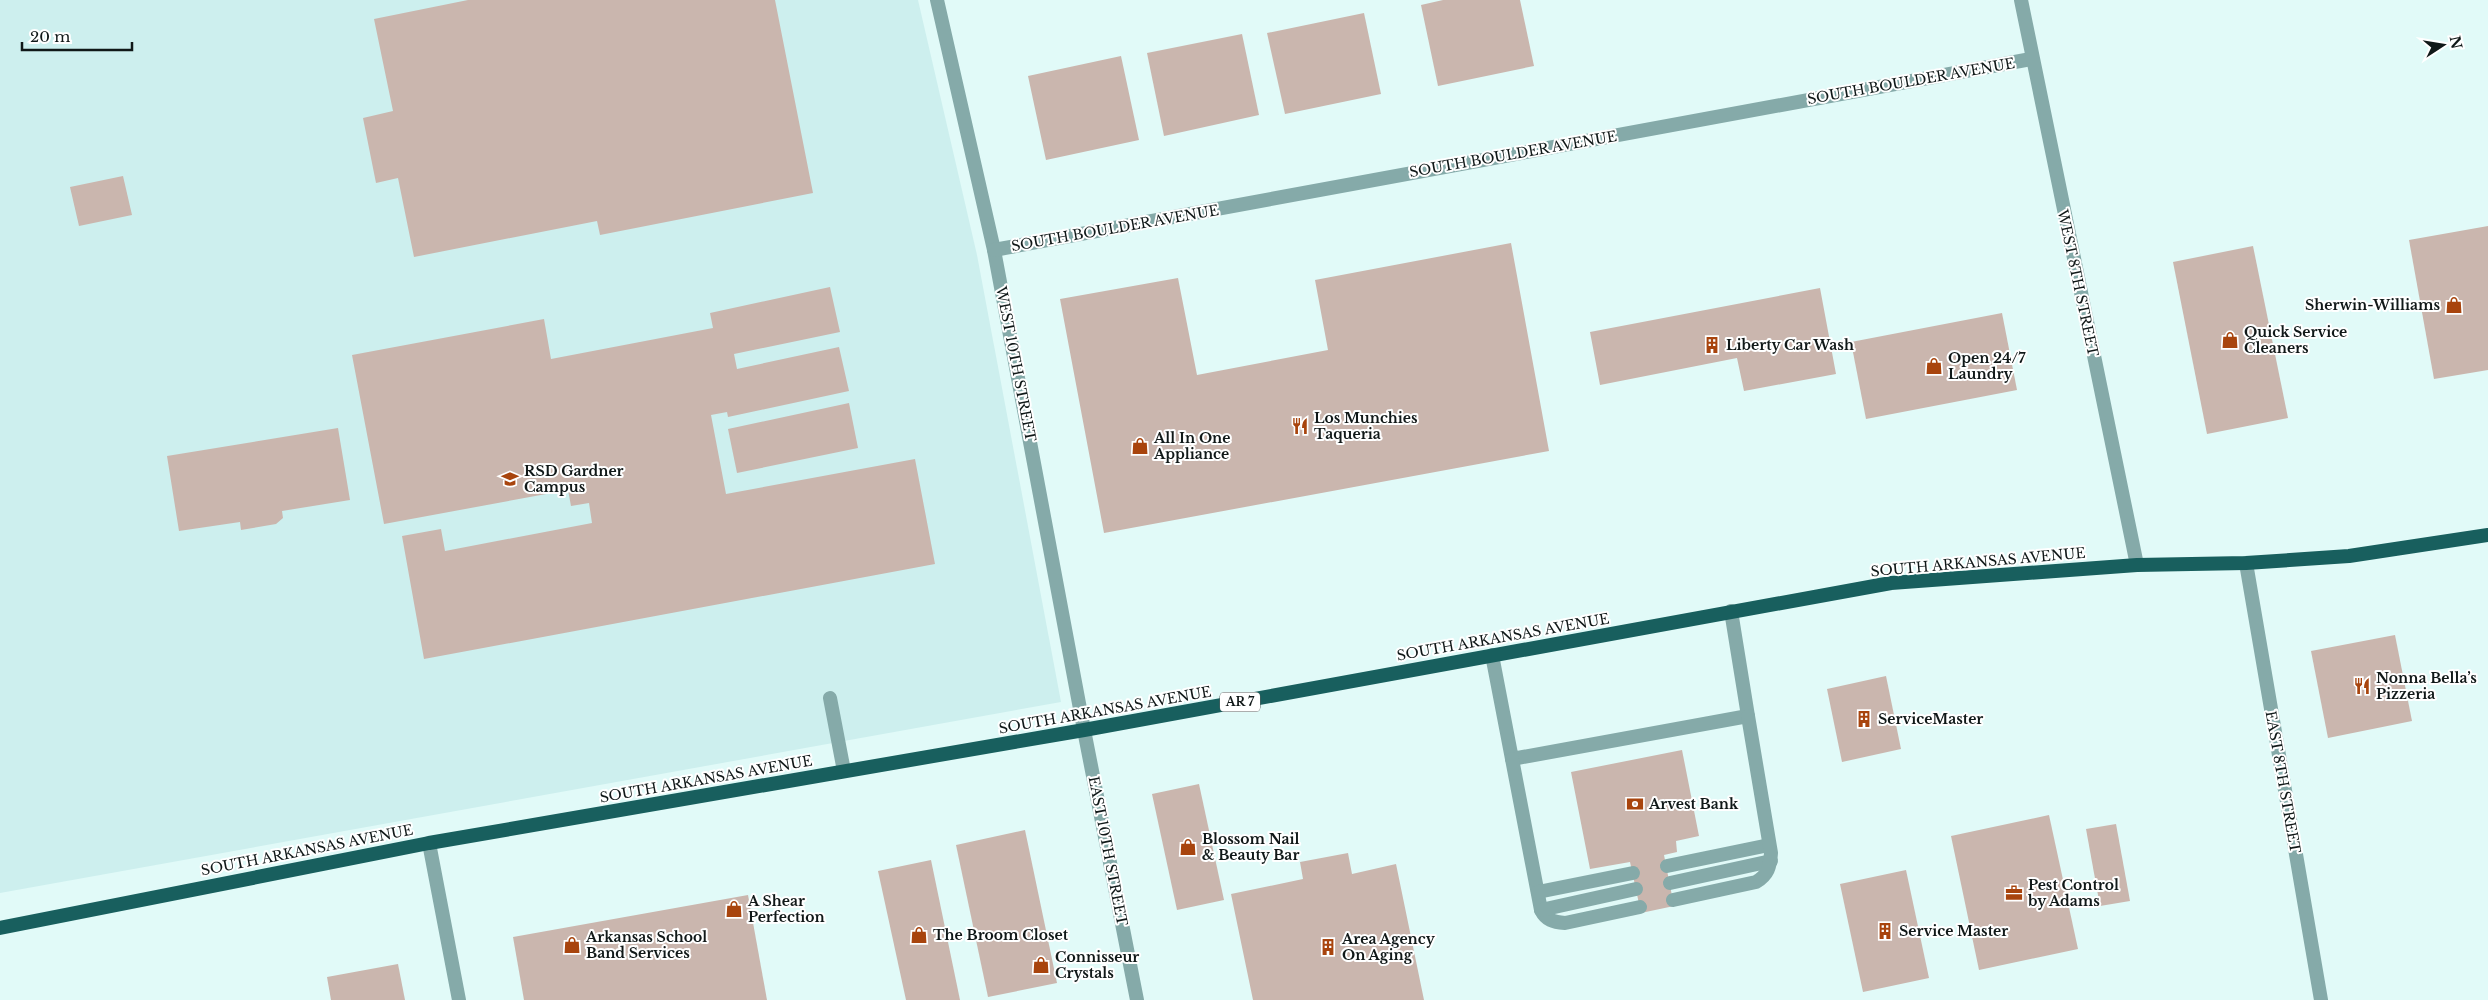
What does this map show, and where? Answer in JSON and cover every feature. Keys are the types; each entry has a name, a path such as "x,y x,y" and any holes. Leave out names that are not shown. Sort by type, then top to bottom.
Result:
{"highway":[{"name":"SOUTH ARKANSAS AVENUE","path":"0,928 429,843 1084,730 1891,583 2137,565 2246,563 2349,556 2488,535"}],"street":[{"name":"WEST 10TH STREET","path":"937,0 994,250 1084,730"},
{"name":"WEST 8TH STREET","path":"2021,0 2031,59 2137,565"},
{"name":"SOUTH BOULDER AVENUE","path":"994,250 2031,59"},
{"name":"EAST 8TH STREET","path":"2246,563 2321,1000"},
{"path":"1673,900 1756,882 1764,877 1770,862 1731,611"},
{"path":"1492,655 1541,910 1545,917 1549,920 1564,923 1640,907"},
{"path":"830,698 844,771"},
{"path":"1512,759 1748,716"},
{"name":"EAST 10TH STREET","path":"1084,730 1137,1000"},
{"path":"429,843 459,1000"},
{"path":"1667,866 1769,846"},
{"path":"1670,883 1770,862"},
{"path":"1538,892 1633,873"},
{"path":"1541,910 1636,890"}],"shaded area":[{"name":"RSD Gardner Campus","path":"0,0 918,0 977,255 1061,702 0,893"}],"building":[{"path":"468,0 775,0 813,193 600,235 597,221 414,257 398,178 376,183 363,118 393,111 374,19"},
{"path":"1443,0 1520,0 1534,66 1438,86 1421,5"},
{"path":"1364,13 1381,94 1285,114 1267,33"},
{"path":"1242,34 1259,115 1164,136 1147,53"},
{"path":"1121,56 1139,140 1046,160 1028,76"},
{"path":"123,176 132,215 79,226 70,187"},
{"name":"Sherwin-Williams","path":"2488,226 2488,370 2434,379 2409,240"},
{"path":"1511,243 1549,451 1104,533 1060,299 1178,278 1197,375 1328,350 1315,280"},
{"name":"Quick Service Cleaners","path":"2253,246 2288,418 2207,434 2173,262"},
{"path":"830,287 840,332 734,354 737,369 839,347 849,391 728,417 727,412 711,415 726,494 915,459 935,564 424,659 402,536 441,529 445,551 592,523 589,503 571,506 568,490 384,524 352,355 544,319 551,359 713,328 710,313"},
{"name":"Liberty Car Wash","path":"1820,288 1836,374 1744,391 1737,358 1600,385 1590,332"},
{"name":"Open 24/7 Laundry","path":"2002,313 2017,390 1866,419 1851,342"},
{"path":"849,403 858,448 737,473 728,429"},
{"path":"338,428 350,500 282,511 283,518 276,524 241,530 240,522 179,531 167,456"},
{"name":"Nonna Bella’s Pizzeria","path":"2395,635 2412,721 2328,738 2311,651"},
{"name":"ServiceMaster","path":"1886,676 1901,749 1842,762 1827,689"},
{"name":"Arvest Bank","path":"1682,750 1699,836 1676,841 1677,852 1664,855 1674,906 1641,913 1630,862 1590,869 1571,772"},
{"name":"Blossom Nail & Beauty Bar","path":"1199,784 1224,900 1177,910 1152,794"},
{"name":"Pest Control by Adams","path":"2049,815 2078,949 1979,970 1951,836"},
{"path":"2116,824 2130,901 2100,906 2086,829"},
{"path":"1025,830 1057,983 988,997 956,845"},
{"name":"Area Agency On Aging","path":"1348,853 1352,874 1396,864 1424,1000 1253,1000 1231,894 1303,879 1300,862"},
{"name":"The Broom Closet","path":"931,860 960,1000 906,1000 878,871"},
{"name":"Service Master","path":"1906,870 1929,978 1863,992 1840,884"},
{"path":"748,895 767,1000 524,1000 513,937"},
{"path":"398,964 405,1000 331,1000 327,977"}],"place":[{"name":"Sherwin-Williams","path":"2454,305"},
{"name":"Quick Service Cleaners","path":"2230,340"},
{"name":"Liberty Car Wash","path":"1712,345"},
{"name":"Open 24/7 Laundry","path":"1934,366"},
{"name":"Los Munchies Taqueria","path":"1300,426"},
{"name":"All In One Appliance","path":"1140,446"},
{"name":"RSD Gardner Campus","path":"510,479"},
{"name":"Nonna Bella’s Pizzeria","path":"2362,686"},
{"name":"ServiceMaster","path":"1864,719"},
{"name":"Arvest Bank","path":"1635,804"},
{"name":"Blossom Nail & Beauty Bar","path":"1188,847"},
{"name":"Pest Control by Adams","path":"2014,893"},
{"name":"A Shear Perfection","path":"734,909"},
{"name":"Service Master","path":"1885,931"},
{"name":"The Broom Closet","path":"919,935"},
{"name":"Arkansas School Band Services","path":"572,945"},
{"name":"Area Agency On Aging","path":"1328,947"},
{"name":"Connisseur Crystals","path":"1041,965"}]}
